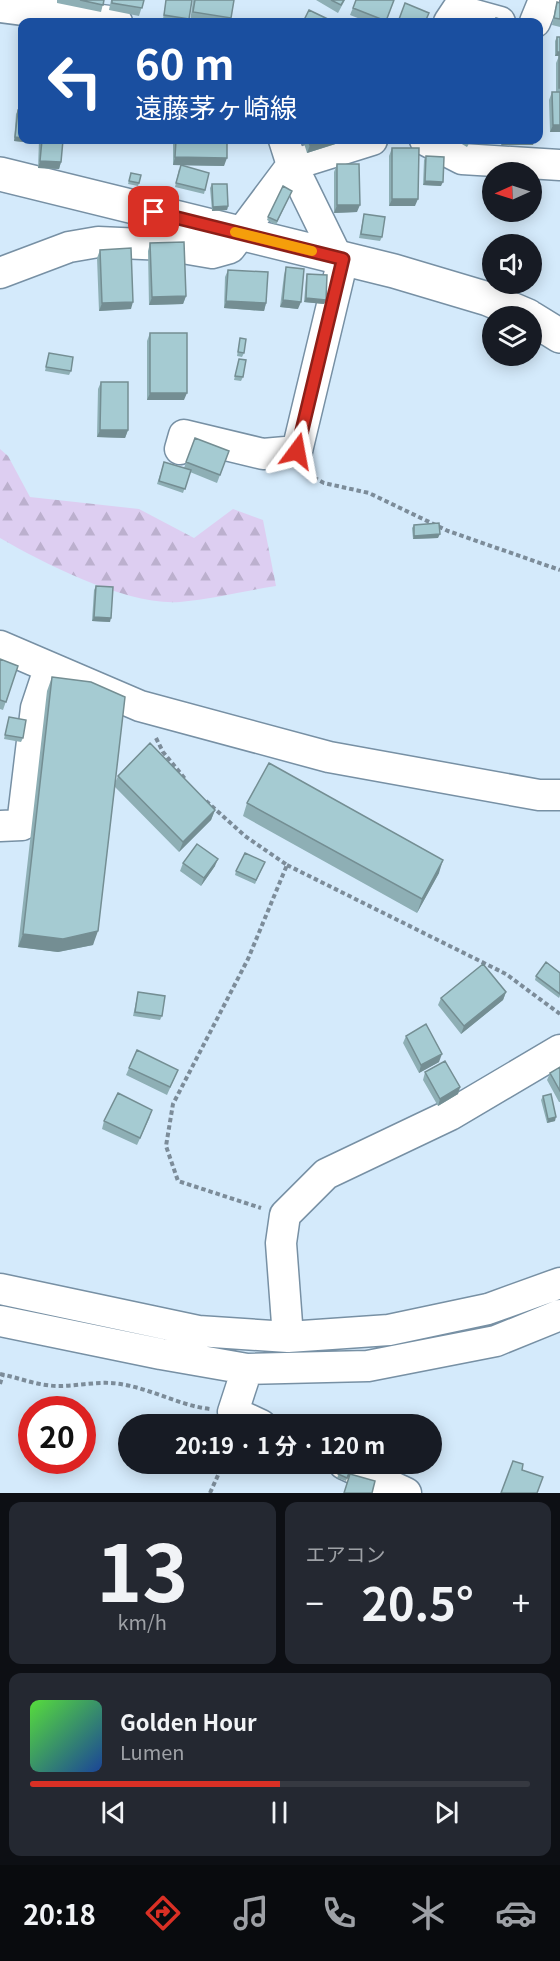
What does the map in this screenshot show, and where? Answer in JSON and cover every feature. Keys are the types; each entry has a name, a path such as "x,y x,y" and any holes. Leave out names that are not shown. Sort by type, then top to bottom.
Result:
{"main road":[{"path":"0,174 340,258 488,299 504,306"},
{"path":"542,325 560,336"}],"street":[{"path":"537,18 544,0"},
{"path":"0,7 46,6 99,18"},
{"path":"452,18 457,10 486,18"},
{"path":"288,152 344,144"},
{"path":"433,144 462,159 560,165"},
{"path":"0,273 69,247 98,242 165,245 212,253 230,248 242,233 288,152"},
{"path":"180,449 184,435 263,454 297,451 340,258 288,152"},
{"path":"0,646 49,669 140,706 329,757 539,795 560,795"},
{"path":"0,826 22,825 36,708 49,669"},
{"path":"288,1337 281,1243 285,1215 326,1174 450,1114 560,1050"},
{"path":"0,1289 198,1331 288,1337 389,1330 488,1309 560,1283"},
{"path":"0,1321 247,1369 368,1366 496,1341 560,1315"},
{"path":"237,1414 233,1412 247,1369"},
{"path":"365,1474 406,1493"}],"path":[{"path":"297,451 308,476 324,483 369,493 448,531 560,570"},
{"path":"140,706 163,752 193,789"},
{"path":"202,797 245,836 286,865 506,974 560,1014"},
{"path":"285,1215 178,1181 166,1146 173,1104 248,959 286,865"},
{"path":"0,1384 2,1374 49,1385 112,1383 146,1390 192,1407 233,1412"},
{"path":"210,1493 219,1474"}],"green space":[{"path":"0,449 8,456 30,497 139,509 194,538 233,509 263,520 276,586 192,601 159,601 112,590 40,560 0,538"}],"building":[{"path":"80,0 104,0 103,5"},
{"path":"112,0 144,0 142,8 112,3"},
{"path":"166,0 192,0 189,18 164,15"},
{"path":"195,0 234,0 231,18 193,12"},
{"path":"331,0 344,0 341,5"},
{"path":"356,0 394,0 387,18 378,18 353,8"},
{"path":"557,2 560,3 560,19 554,18"},
{"path":"405,3 429,13 427,18 399,18"},
{"path":"309,10 326,18 305,18"},
{"path":"557,37 560,37 560,52 557,52"},
{"path":"560,56 560,88 559,88"},
{"path":"552,92 560,92 560,125 553,125"},
{"path":"18,110 18,137 15,137"},
{"path":"42,144 63,144 61,162 40,161"},
{"path":"176,144 227,144 227,158 175,157"},
{"path":"392,148 419,148 418,199 392,199"},
{"path":"426,156 444,157 443,182 425,181"},
{"path":"337,164 359,164 360,205 337,205"},
{"path":"181,165 209,173 205,190 176,183"},
{"path":"131,173 141,175 139,183 129,181"},
{"path":"212,184 227,184 228,206 213,207"},
{"path":"283,186 292,191 277,221 268,217"},
{"path":"364,214 385,217 382,237 361,234"},
{"path":"184,242 186,296 152,297 150,243"},
{"path":"131,248 133,302 102,303 100,250"},
{"path":"286,267 304,269 301,302 283,300"},
{"path":"228,270 268,272 266,303 226,301"},
{"path":"307,274 327,275 326,300 306,298"},
{"path":"150,333 187,333 187,393 150,393"},
{"path":"240,338 246,339 244,353 238,352"},
{"path":"49,353 73,357 71,371 46,367"},
{"path":"239,359 246,360 243,377 235,376"},
{"path":"101,382 128,382 128,430 100,430"},
{"path":"195,438 229,451 220,475 186,462"},
{"path":"164,462 191,470 185,489 159,481"},
{"path":"439,523 440,534 414,536 414,525"},
{"path":"96,586 113,587 111,618 94,617"},
{"path":"0,659 18,666 6,702 0,700"},
{"path":"52,677 91,682 125,697 98,931 63,939 23,934"},
{"path":"9,717 26,720 23,738 5,735"},
{"path":"150,743 215,810 183,842 118,776"},
{"path":"269,763 443,860 422,899 247,803"},
{"path":"197,844 218,859 204,878 183,863"},
{"path":"245,853 265,862 256,880 236,871"},
{"path":"546,962 560,973 560,994 536,976"},
{"path":"483,964 506,992 464,1026 441,998"},
{"path":"138,992 165,996 162,1016 135,1012"},
{"path":"426,1024 442,1054 421,1065 406,1036"},
{"path":"137,1050 178,1070 170,1087 129,1068"},
{"path":"445,1061 460,1087 440,1099 425,1072"},
{"path":"560,1067 560,1091 550,1073"},
{"path":"118,1093 152,1110 140,1138 104,1121"},
{"path":"551,1094 556,1117 548,1119 543,1096"},
{"path":"513,1461 523,1464 522,1470 543,1477 537,1493 501,1493"},
{"path":"350,1474 375,1481 372,1493 344,1493"}],"slow traffic":[{"path":"235,232 312,251"}],"route":[{"path":"154,212 343,259 297,451"}]}
